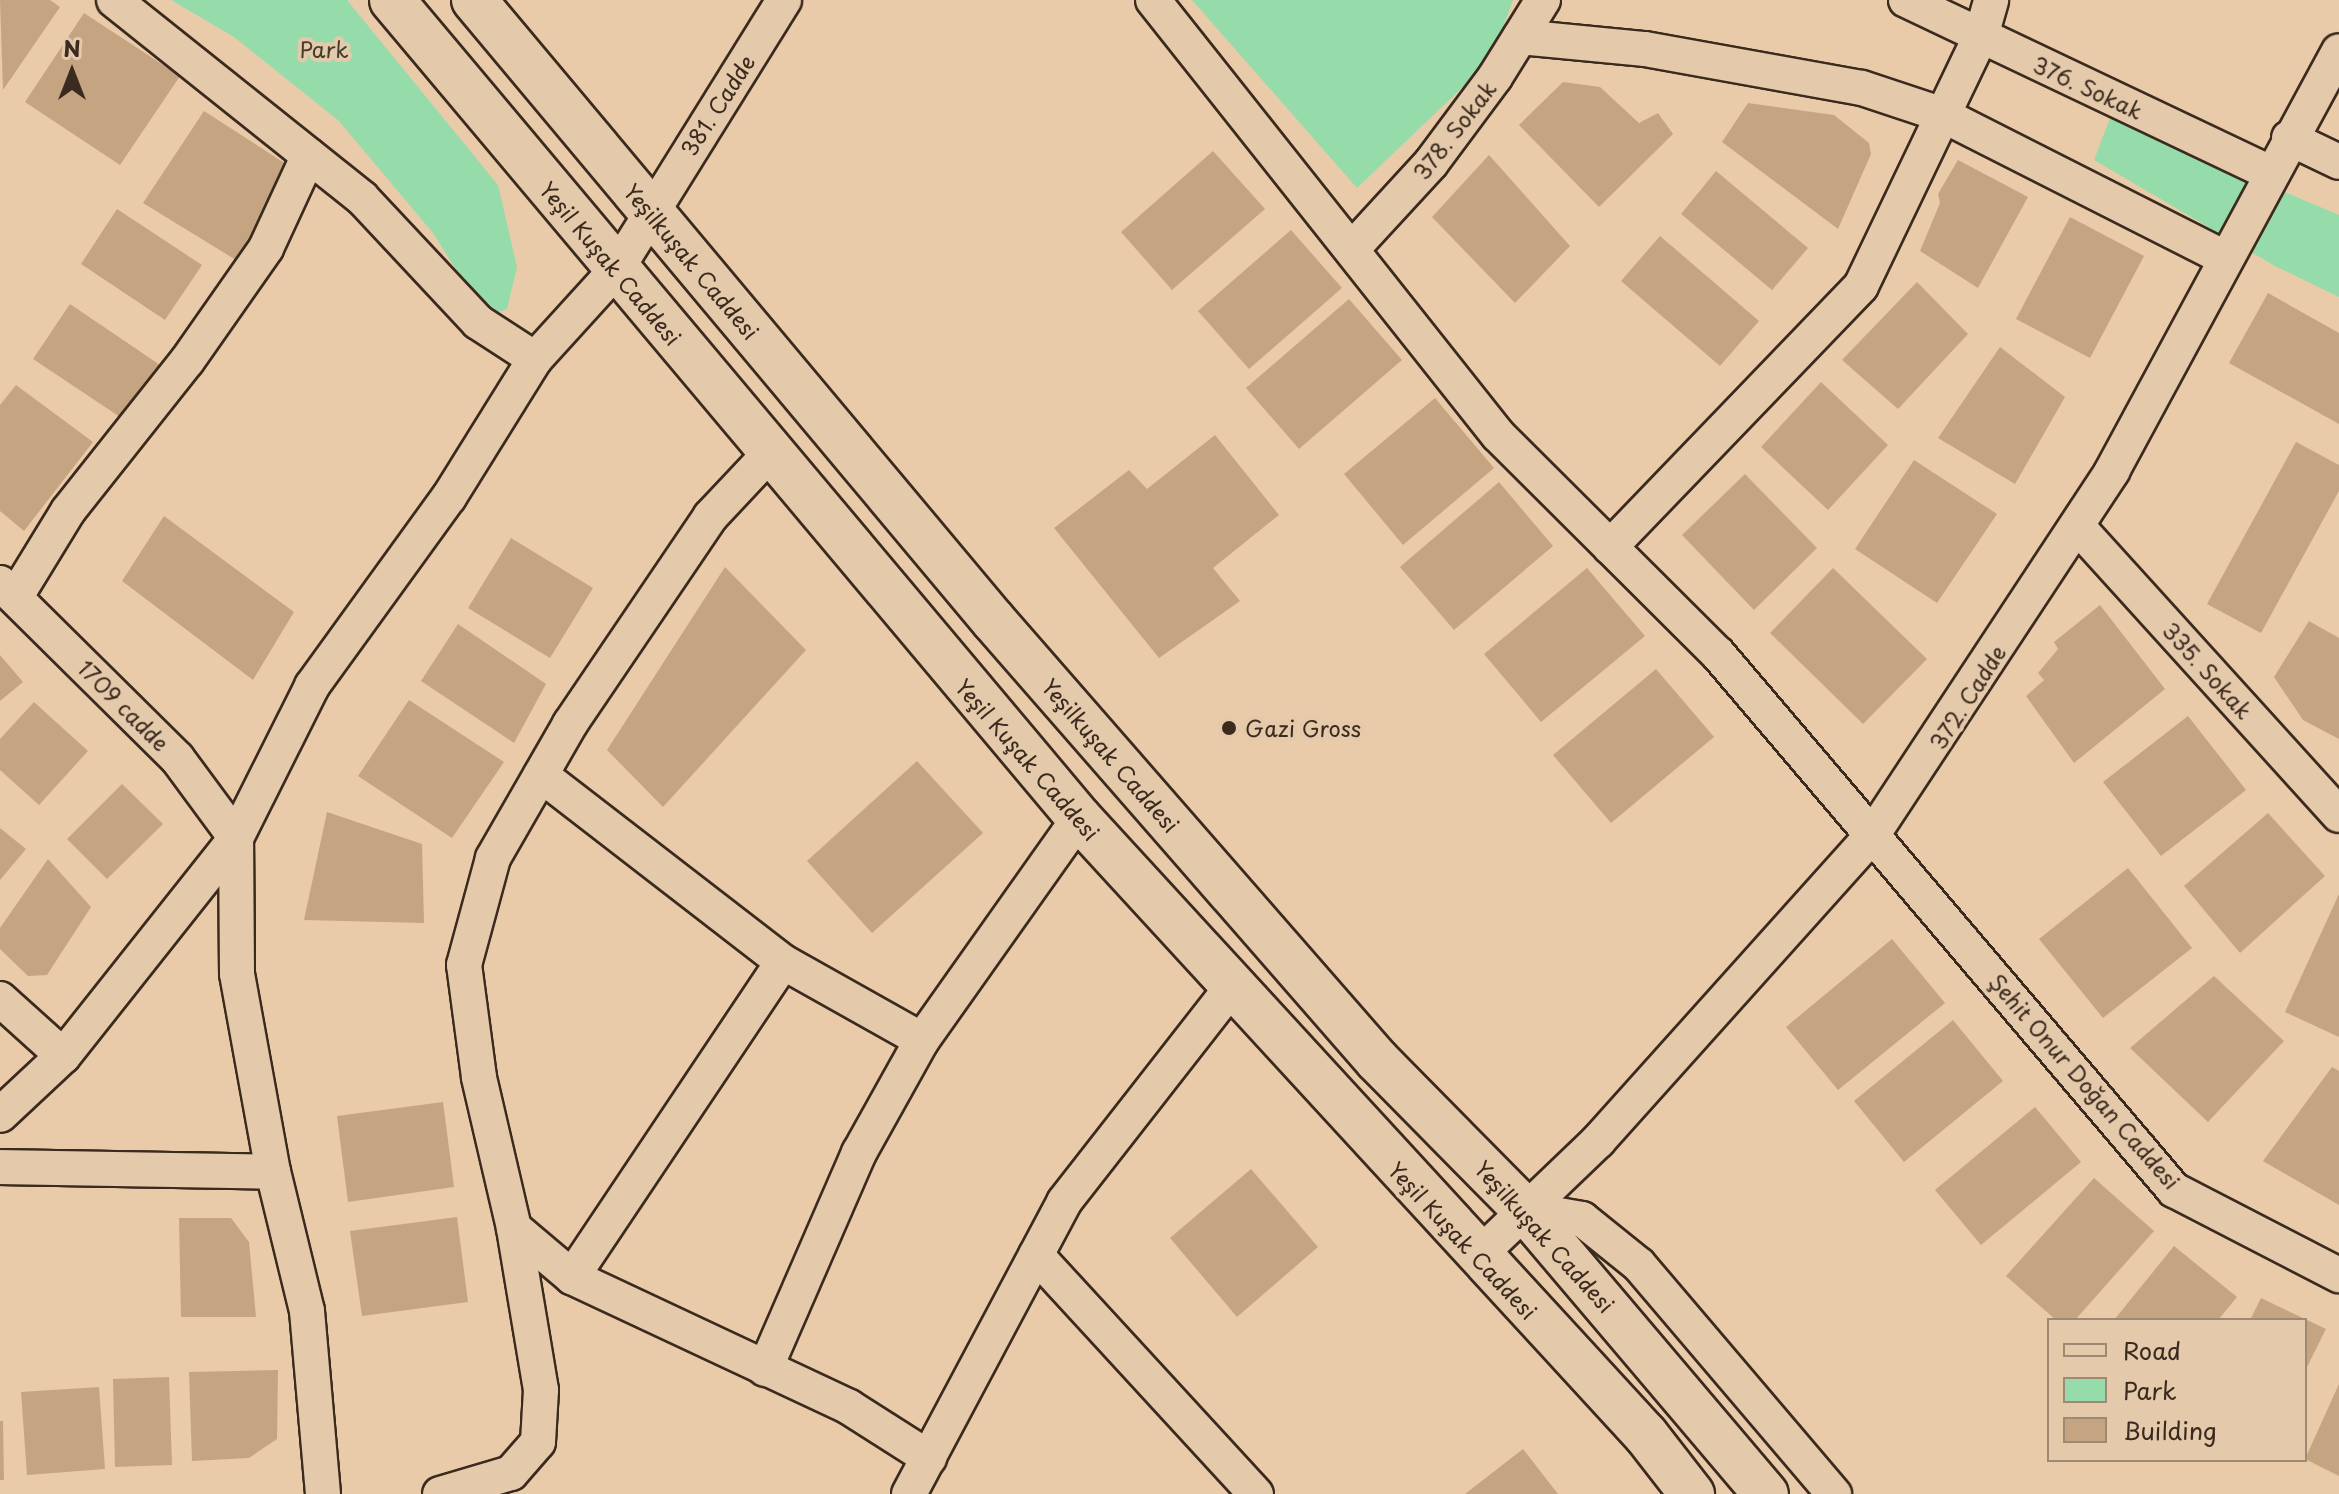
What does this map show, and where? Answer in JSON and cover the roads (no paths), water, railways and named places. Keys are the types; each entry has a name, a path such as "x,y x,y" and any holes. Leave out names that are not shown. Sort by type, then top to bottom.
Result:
{"main road":[{"name":"Yeşil Kuşak Caddesi","path":"392,0 1079,818 1477,1257 1646,1435 1692,1494"},
{"name":"Yeşilkuşak Caddesi","path":"474,0 993,620 1310,984 1524,1209 1766,1494"}],"street":[{"path":"114,0 362,198 478,322 535,359"},
{"name":"381. Cadde","path":"0,1115 63,1056 236,838 312,686 440,509 535,359 616,270 650,209 784,0"},
{"name":"Şehit Onur Doğan Caddesi","path":"1153,0 1498,435 1718,654 2174,1190 2339,1275"},
{"name":"378. Sokak","path":"1352,249 1431,163 1543,0"},
{"name":"376. Sokak","path":"1906,0 2270,173"},
{"path":"1610,547 1861,286 1981,36 1991,0"},
{"path":"1520,37 1645,49 1862,88 1943,115 2225,258"},
{"name":"372. Cadde","path":"1477,1257 1598,1141 1873,834 2112,471 2270,173 2339,51"},
{"path":"2289,138 2339,162"},
{"path":"8,589 187,361 266,248 309,155"},
{"path":"440,1494 511,1473 538,1442 541,1390 514,1228 479,1077 464,965 493,858 541,775 710,517 770,453"},
{"name":"335. Sokak","path":"2077,526 2339,815"},
{"name":"1709 cadde","path":"8,589 177,758 236,838"},
{"path":"541,775 783,962 922,1040"},
{"path":"765,1369 859,1153 922,1040 1079,818"},
{"path":"236,838 237,974 273,1172 307,1311 323,1494"},
{"path":"572,1277 783,962"},
{"path":"909,1494 1064,1202 1232,987"},
{"path":"0,999 63,1056"},
{"path":"0,1167 273,1172"},
{"path":"1524,1209 1582,1219 1630,1255 1718,1351 1834,1494"},
{"path":"514,1228 572,1277 849,1407 929,1458"},
{"path":"1036,1255 1256,1494"}],"place":[{"name":"Gazi Gross","path":"1229,728"}],"park label":[{"name":"Park","path":"324,49"}]}
